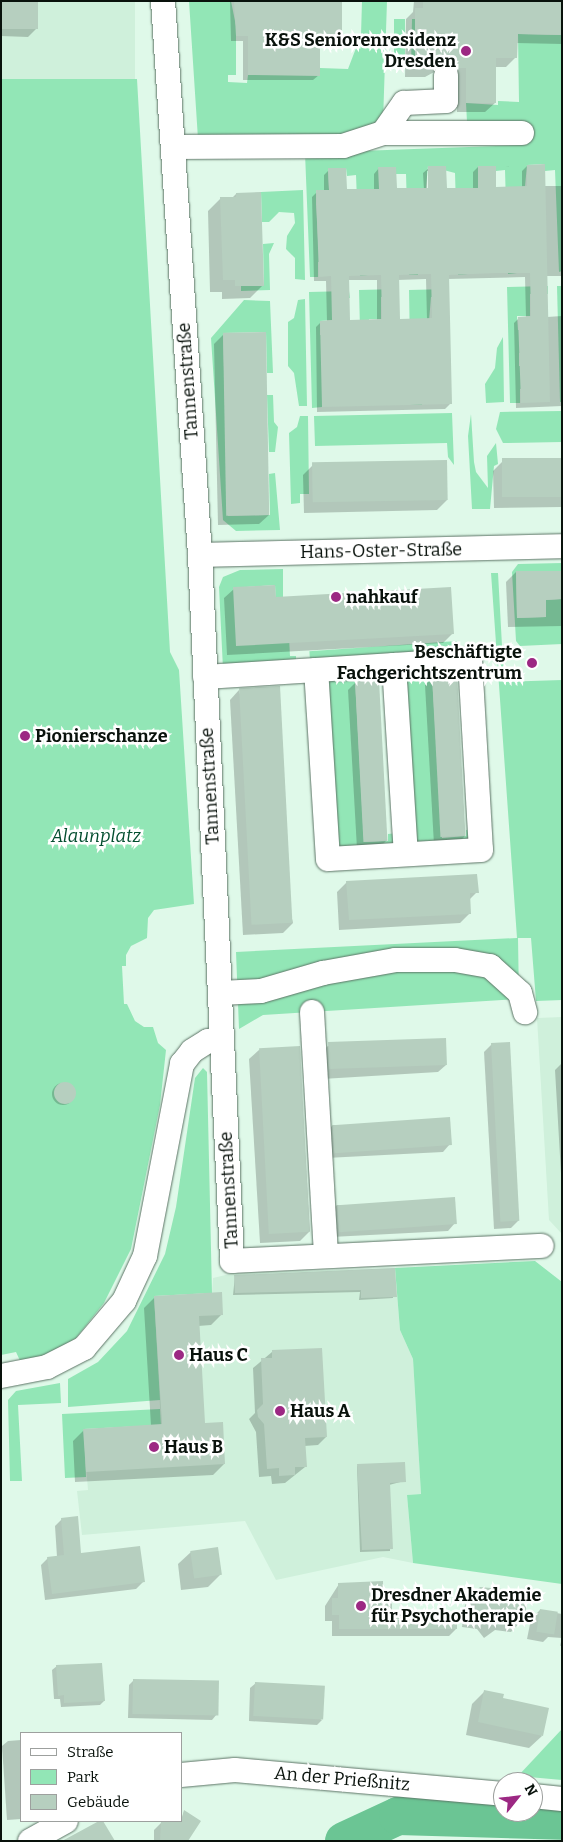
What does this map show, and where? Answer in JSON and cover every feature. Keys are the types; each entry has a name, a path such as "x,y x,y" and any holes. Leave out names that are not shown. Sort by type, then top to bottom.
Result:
{"street":[{"name":"Tannenstraße","path":"163,1 200,555 232,1261 542,1246"},
{"path":"384,133 404,103 446,101 446,76"},
{"path":"173,147 344,146 384,133 522,133"},
{"name":"Hans-Oster-Straße","path":"200,555 562,546"},
{"path":"205,677 470,660 481,850 328,859 316,670"},
{"path":"394,665 406,854"},
{"path":"220,993 261,991 323,973 395,960 455,960 490,966 520,993 525,1012"},
{"path":"312,1012 326,1256"},
{"path":"1,1376 47,1366 84,1348 124,1301 144,1256 182,1064 192,1051 208,1041 222,1040"},
{"name":"An der Prießnitz","path":"182,1775 235,1770 493,1793"},
{"path":"543,1797 562,1799"},
{"path":"30,1841 64,1822"}],"shaded area":[{"path":"1,1 135,1 135,79 1,79"},
{"path":"562,1017 562,1234 549,1220 537,1018"},
{"path":"395,1268 400,1330 413,1359 421,1494 407,1495 413,1563 383,1557 276,1580 245,1521 82,1535 77,1491 88,1490 83,1429 161,1425 154,1296 212,1293 213,1278 234,1273"}],"green space":[{"path":"189,1 231,1 236,26 236,75 228,75 228,82 247,83 248,75 319,75 320,68 348,69 361,35 362,1 387,1 383,122 367,134 198,139"},
{"path":"394,19 405,19 405,58 394,58"},
{"path":"412,19 415,19 415,67 411,67"},
{"path":"518,34 562,35 562,271 559,272 555,170 545,171 545,164 527,165 517,273 508,274 505,170 496,171 495,166 478,166 478,188 465,188 468,274 458,275 455,173 428,166 418,275 409,275 406,174 396,174 396,167 379,167 379,189 366,189 368,275 360,276 356,175 347,176 346,168 328,169 329,190 316,191 318,240 330,240 331,262 318,262 318,277 310,277 305,153 521,145 522,133 467,122 466,103 498,105 498,101 519,102"},
{"name":"Alaunplatz","path":"1,79 137,79 170,652 179,670 194,904 154,910 148,918 147,938 131,946 126,955 126,966 122,966 124,1004 127,1004 135,1021 144,1027 153,1027 158,1043 166,1050 160,1105 131,1249 104,1303 76,1338 44,1360 22,1365 16,1352 1,1355"},
{"path":"303,190 305,280 295,279 295,258 286,249 287,236 295,223 294,213 279,212 269,222 262,222 261,192"},
{"path":"274,243 269,254 270,290 241,291 241,286 264,286 263,244"},
{"path":"548,286 548,294 530,294 530,316 517,316 518,330 531,330 531,352 519,353 519,366 532,366 532,388 520,389 520,403 510,403 507,287"},
{"path":"557,286 562,286 562,402 560,402"},
{"path":"399,289 399,296 381,297 381,319 369,319 362,406 359,290"},
{"path":"449,289 449,296 431,297 422,405 411,405 409,290"},
{"path":"349,291 350,298 332,299 332,320 320,321 320,335 333,335 322,407 312,408 309,292"},
{"path":"305,299 307,406 299,406 294,373 288,366 288,322 294,318 298,300"},
{"path":"244,300 270,301 273,373 267,373 266,332 223,333 228,516 270,515 269,474 275,473 280,530 236,531 223,520 211,338"},
{"path":"503,337 504,402 486,403 485,384 495,368 497,348"},
{"path":"267,395 273,395 274,422 278,427 275,452 269,452"},
{"path":"562,411 562,442 503,443 496,429 500,412"},
{"path":"452,413 454,465 448,457 447,443 315,446 314,416"},
{"path":"471,414 476,472 488,488 487,456 496,443 498,464 494,466 490,509 472,509 468,436"},
{"path":"300,416 308,416 309,494 300,494 300,503 291,504 289,433 297,427"},
{"path":"562,563 562,571 516,571 517,618 546,617 546,600 562,599 562,644 520,646 516,641 512,572 518,564"},
{"path":"283,569 283,605 276,605 275,585 233,588 288,619 290,656 296,656 296,666 223,669 219,587 223,577 240,570"},
{"path":"491,573 498,573 504,682 562,680 562,1000 536,1001 531,938 518,938 519,999 263,1015 239,1029 236,952 517,938"},
{"path":"457,641 458,655 310,665 309,651"},
{"path":"459,666 467,679 457,679 456,674 432,676 442,838 466,836 466,830 476,828 475,838 415,849 400,673"},
{"path":"381,671 389,683 379,684 379,679 355,680 364,842 388,841 388,834 398,833 398,843 338,854 323,678"},
{"path":"203,1068 207,1072 212,1293 154,1296 160,1400 68,1407 68,1379 98,1362 127,1331 165,1254 176,1207 195,1078"},
{"path":"535,1261 562,1282 562,1584 413,1563 407,1495 421,1494 413,1359 400,1330 395,1268"},
{"path":"60,1383 61,1403 18,1405 22,1481 10,1481 8,1400 16,1391"},
{"path":"160,1409 161,1425 84,1429 86,1477 65,1478 62,1414"},
{"path":"562,1729 562,1780 543,1778 543,1772 522,1772"}],"building":[{"path":"1,1 38,1 38,29 1,29"},
{"path":"234,1 342,1 342,36 320,36 320,76 248,75 248,36 236,36"},
{"name":"K&S Seniorenresidenz Dresden","path":"423,1 562,1 562,35 518,34 517,58 496,58 496,103 466,103 466,68 457,68 446,62 436,68 415,67 415,8 423,8"},
{"path":"545,164 550,402 521,403 518,317 531,316 530,273 498,273 449,275 452,404 322,407 320,321 332,320 331,276 319,277 316,190 329,190 328,168 346,168 347,189 379,189 378,167 396,167 397,188 428,188 428,166 446,166 447,188 478,188 478,166 496,166 496,187 527,186 527,165","holes":["431,274 432,318 400,319 399,275","381,275 382,319 350,320 349,276"]},
{"path":"261,192 264,286 235,286 235,280 223,280 220,197 236,197 236,193"},
{"path":"266,332 269,515 226,516 223,333"},
{"path":"502,458 562,458 562,497 502,497"},
{"path":"447,460 448,500 313,502 312,462"},
{"path":"516,571 562,571 562,599 546,600 546,617 517,618"},
{"path":"275,585 276,597 451,587 454,634 236,646 233,587"},
{"path":"457,675 465,836 440,837 432,676"},
{"path":"379,680 387,841 363,842 355,681"},
{"path":"280,686 292,923 251,925 239,688"},
{"path":"477,874 479,893 470,893 471,914 349,920 346,881"},
{"path":"446,1038 447,1065 329,1069 328,1042"},
{"path":"510,1042 519,1221 500,1222 491,1043"},
{"path":"300,1046 310,1232 269,1234 259,1048"},
{"path":"65,1082 73,1085 76,1093 73,1101 65,1104 57,1101 54,1093 57,1085"},
{"path":"450,1117 452,1145 334,1153 332,1125"},
{"path":"455,1197 457,1224 339,1232 337,1205"},
{"path":"395,1268 397,1297 361,1298 361,1290 235,1293 234,1275"},
{"path":"222,1292 223,1315 199,1316 205,1423 223,1422 225,1464 86,1472 83,1429 162,1424 154,1296"},
{"name":"Haus A","path":"322,1348 327,1437 305,1438 307,1467 295,1467 295,1475 279,1476 279,1468 267,1469 264,1424 258,1417 257,1410 263,1404 261,1358 272,1358 272,1350"},
{"path":"405,1462 406,1482 390,1483 393,1549 362,1550 357,1464"},
{"path":"78,1516 81,1553 140,1546 145,1582 52,1594 47,1557 64,1555 61,1518"},
{"path":"218,1547 222,1575 194,1579 190,1551"},
{"name":"Dresdner Akademie für Psychotherapie","path":"383,1581 383,1595 392,1595 392,1612 457,1612 457,1629 339,1629 339,1615 332,1615 332,1598 338,1598 338,1583"},
{"path":"480,1587 523,1591 523,1599 527,1599 525,1620 509,1618 498,1626 490,1616 475,1615 477,1590"},
{"path":"540,1609 558,1612 554,1635 536,1632"},
{"path":"102,1663 105,1701 64,1703 64,1695 58,1696 56,1665"},
{"path":"133,1679 219,1681 218,1715 132,1714"},
{"path":"255,1682 325,1686 323,1720 253,1716"},
{"path":"484,1690 504,1694 503,1698 549,1708 543,1736 478,1722"},
{"path":"184,1810 201,1821 188,1841 160,1841 161,1822 182,1822"},
{"path":"97,1822 104,1822 115,1841 62,1841"}],"waterway":[{"path":"344,1841 398,1816 562,1821"}],"place":[{"name":"K&S Seniorenresidenz Dresden","path":"466,51"},
{"name":"nahkauf","path":"336,597"},
{"name":"Beschäftigte Fachgerichtszentrum","path":"532,663"},
{"name":"Pionierschanze","path":"25,736"},
{"name":"Haus C","path":"179,1355"},
{"name":"Haus A","path":"280,1411"},
{"name":"Haus B","path":"154,1447"},
{"name":"Dresdner Akademie für Psychotherapie","path":"361,1606"}]}
